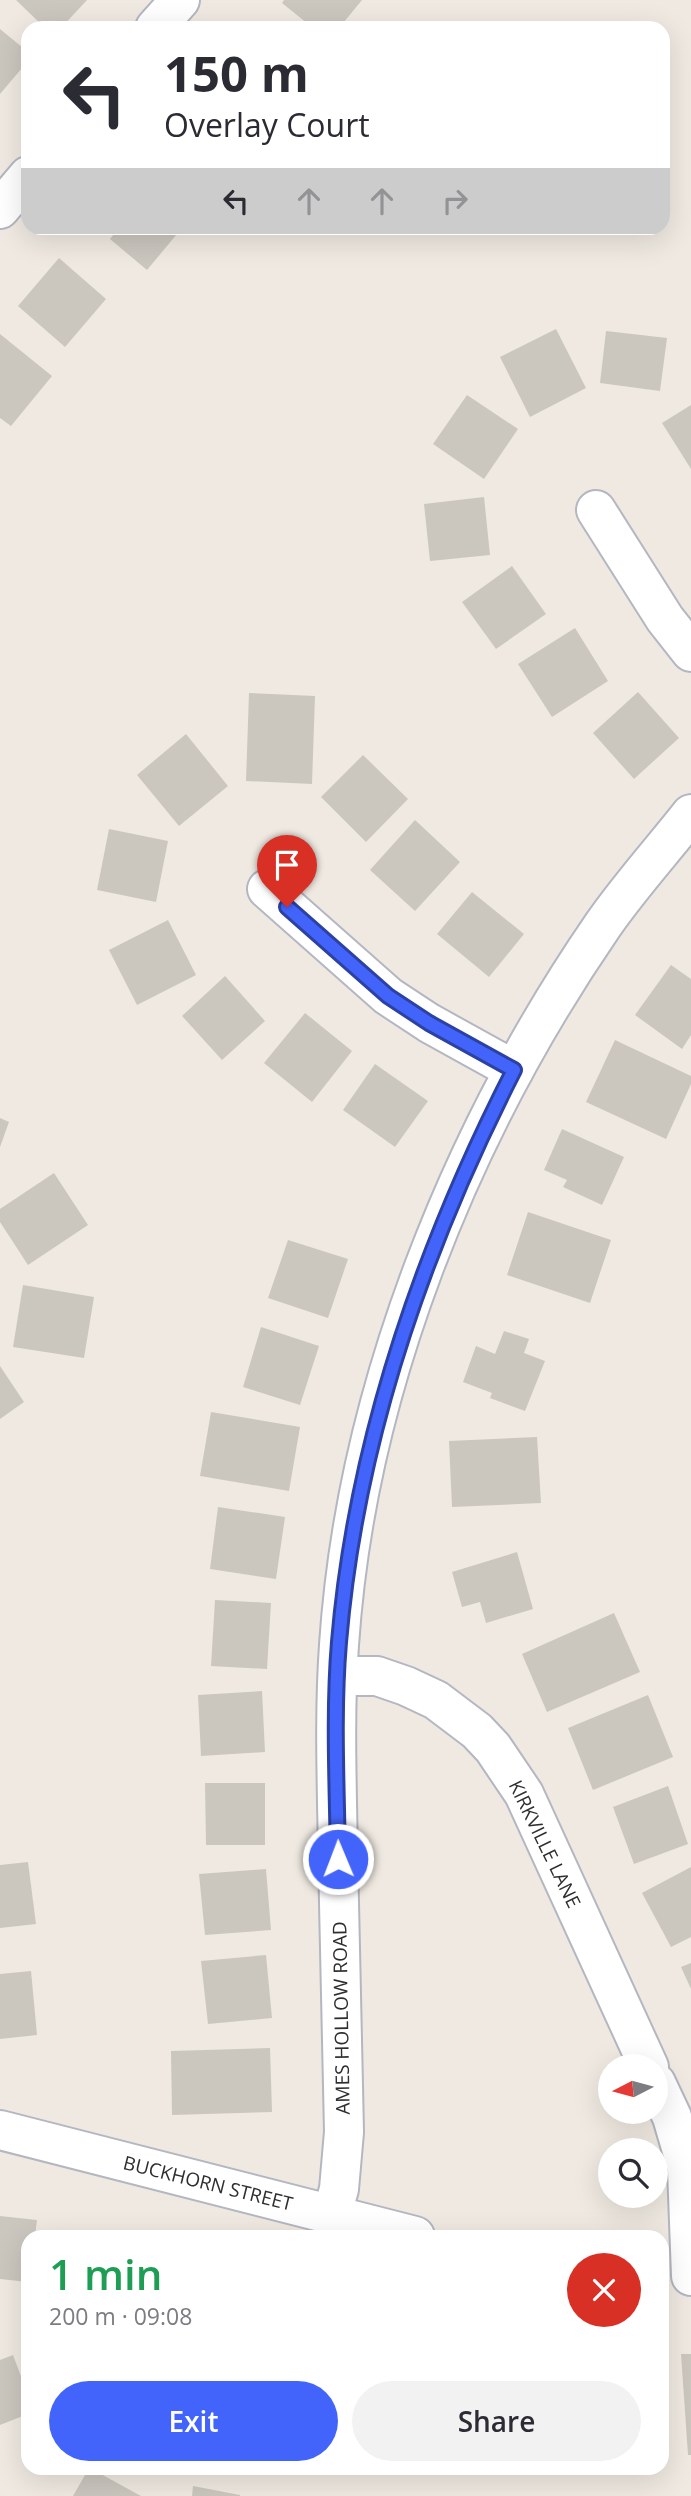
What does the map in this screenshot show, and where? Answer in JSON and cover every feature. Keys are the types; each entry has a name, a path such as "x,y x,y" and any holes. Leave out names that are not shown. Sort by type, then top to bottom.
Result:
{"street":[{"path":"161,21 180,0"},
{"path":"0,209 21,184"},
{"path":"596,510 665,619 691,652"},
{"name":"AMES HOLLOW ROAD","path":"332,2214 338,2189 344,2132 337,1790 338,1676 345,1587 358,1506 391,1364 443,1218 474,1148 514,1070 565,982 606,921 691,814"},
{"path":"267,889 388,996 429,1023 514,1070"},
{"name":"KIRKVILLE LANE","path":"338,1676 377,1676 407,1686 436,1700 477,1731 493,1748 524,1794 643,2054"},
{"path":"668,2108 687,2168 691,2276 669,2276"},
{"name":"BUCKHORN STREET","path":"0,2130 392,2230"}],"building":[{"path":"16,0 87,0 68,21 38,21"},
{"path":"284,0 362,0 345,21 304,21 282,3"},
{"path":"0,29 21,46 21,69 0,94"},
{"path":"113,235 176,235 147,270 110,239"},
{"path":"59,258 106,299 65,347 18,306"},
{"path":"556,329 586,388 530,417 500,357"},
{"path":"606,331 667,338 660,391 600,383"},
{"path":"0,334 52,376 11,426 0,418"},
{"path":"467,395 518,429 484,479 433,444"},
{"path":"691,405 691,469 662,423"},
{"path":"484,497 490,555 430,561 424,504"},
{"path":"512,566 546,614 496,649 462,602"},
{"path":"575,628 608,681 552,717 518,664"},
{"path":"638,692 679,738 634,779 593,733"},
{"path":"249,693 315,696 312,784 246,781"},
{"path":"186,734 228,786 179,826 137,775"},
{"path":"363,755 408,799 366,842 321,797"},
{"path":"415,820 460,862 415,911 370,870"},
{"path":"109,829 168,841 156,902 97,890"},
{"path":"472,892 524,934 489,977 437,934"},
{"path":"168,920 196,975 137,1005 109,950"},
{"path":"671,965 691,979 691,1035 682,1049 635,1015"},
{"path":"225,976 265,1021 222,1060 182,1016"},
{"path":"305,1013 352,1051 312,1102 264,1063"},
{"path":"615,1040 691,1076 691,1084 666,1139 586,1102"},
{"path":"375,1064 428,1101 395,1147 343,1110"},
{"path":"0,1118 9,1122 0,1147"},
{"path":"562,1129 624,1157 602,1205 563,1187 567,1180 544,1170"},
{"path":"54,1173 88,1225 28,1265 0,1222 0,1209"},
{"path":"528,1212 611,1240 590,1303 507,1275"},
{"path":"288,1240 348,1259 328,1318 268,1298"},
{"path":"23,1285 94,1297 84,1358 13,1347"},
{"path":"261,1327 319,1346 300,1405 243,1387"},
{"path":"504,1331 529,1339 524,1353 545,1361 525,1411 490,1398 492,1393 463,1382 476,1346 495,1354"},
{"path":"0,1366 24,1402 0,1419"},
{"path":"211,1412 300,1427 289,1491 200,1476"},
{"path":"537,1437 541,1503 452,1507 449,1441"},
{"path":"218,1507 285,1517 276,1579 210,1569"},
{"path":"517,1552 533,1609 486,1623 480,1602 462,1607 452,1572"},
{"path":"215,1600 271,1603 267,1669 211,1666"},
{"path":"614,1613 640,1672 547,1712 522,1654"},
{"path":"262,1691 265,1752 201,1756 198,1695"},
{"path":"648,1695 673,1757 593,1790 568,1728"},
{"path":"205,1783 265,1783 265,1845 206,1845"},
{"path":"668,1786 688,1844 634,1864 613,1807"},
{"path":"28,1862 36,1924 0,1928 0,1865"},
{"path":"691,1867 691,1937 671,1947 642,1893"},
{"path":"266,1869 271,1930 205,1935 199,1874"},
{"path":"266,1955 272,2018 208,2024 201,1961"},
{"path":"691,1963 691,1989 681,1967"},
{"path":"31,1971 37,2035 0,2039 0,1974"},
{"path":"270,2048 272,2112 172,2115 171,2051"},
{"path":"0,2216 37,2220 36,2230 21,2230 21,2281 0,2279"},
{"path":"681,2354 691,2354 691,2455 688,2455"},
{"path":"13,2355 21,2376 21,2417 0,2425 0,2360"},
{"path":"85,2475 103,2475 141,2496 73,2496"},
{"path":"193,2486 240,2495 240,2496 192,2496"}],"route":[{"path":"287,907 345,961 388,996 429,1023 514,1070 474,1148 443,1218 391,1364 373,1433 358,1506 339,1643 338,1859"}]}
